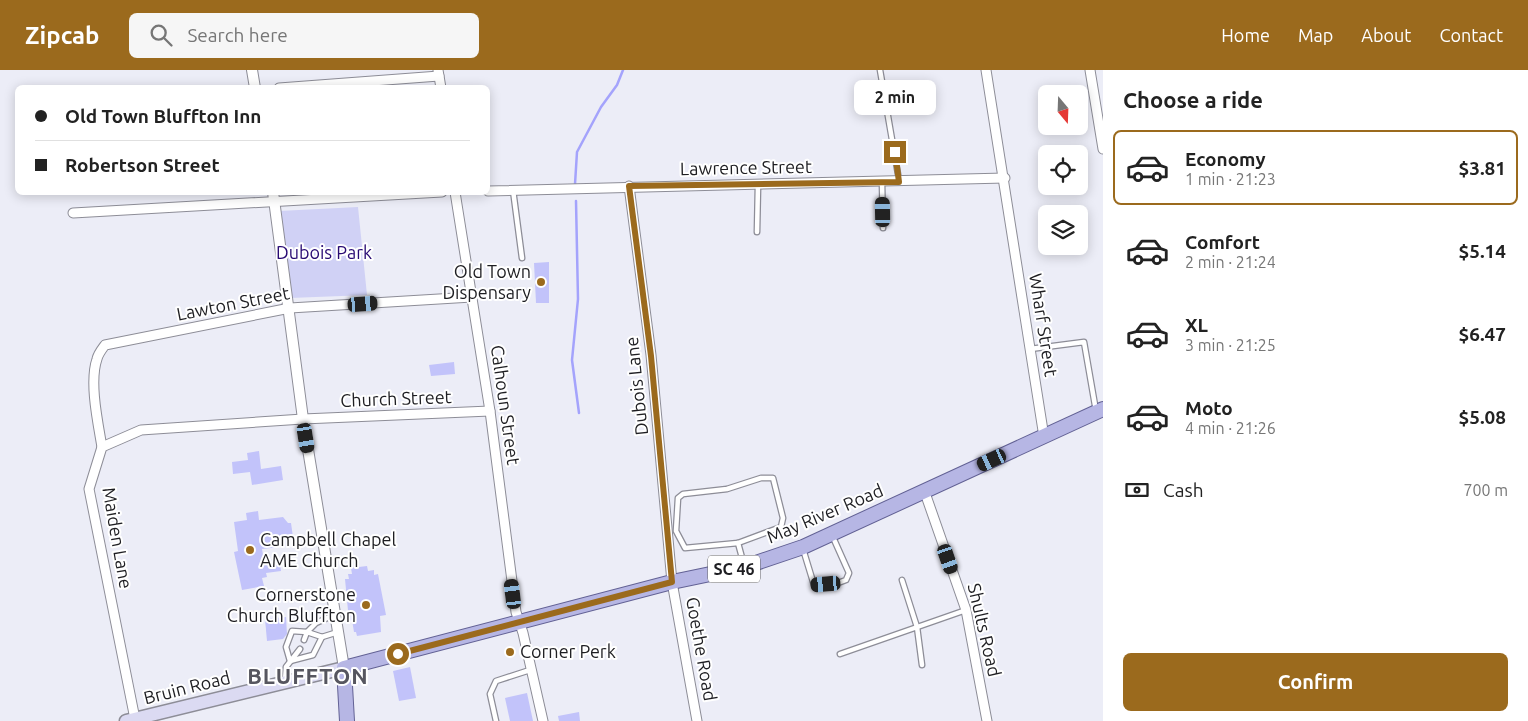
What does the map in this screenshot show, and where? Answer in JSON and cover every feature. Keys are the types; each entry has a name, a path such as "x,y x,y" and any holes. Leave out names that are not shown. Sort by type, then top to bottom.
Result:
{"main road":[{"name":"May River Road","path":"344,668 672,582 744,566 803,547 1099,411"},
{"name":"Bruin Road","path":"130,720 344,668"},
{"path":"344,668 347,721"}],"street":[{"path":"252,70 254,85"},
{"name":"Wharf Street","path":"986,70 1005,178 1044,437"},
{"path":"1090,70 1103,150"},
{"path":"311,85 439,73"},
{"name":"Lawrence Street","path":"490,191 1005,178"},
{"name":"Dubois Lane","path":"629,186 651,356 672,582"},
{"path":"73,213 273,197 341,195"},
{"name":"Calhoun Street","path":"455,195 490,411 518,622 523,632 530,670 543,721"},
{"path":"273,197 290,308 303,419 344,668"},
{"name":"Lawton Street","path":"102,446 95,408 95,382 96,359 105,345 290,308 472,297"},
{"name":"Church Street","path":"303,419 490,411"},
{"path":"102,446 141,430 303,419"},
{"name":"Maiden Lane","path":"102,446 89,489 130,720"},
{"name":"Shults Road","path":"924,490 966,610 987,721"},
{"name":"Goethe Road","path":"672,582 697,721"}],"lane":[{"path":"880,70 899,182"},
{"path":"882,182 883,228"},
{"path":"757,232 758,185"},
{"path":"512,190 522,258"},
{"path":"1030,349 1084,342 1099,411"},
{"path":"761,478 773,478 783,518 781,527 738,543 685,548 676,531 678,498 683,494 727,489 761,478"},
{"path":"803,547 814,585 838,583 846,580 849,573 832,534"},
{"path":"738,543 744,566"},
{"path":"902,580 917,627 922,665"},
{"path":"840,654 966,610"},
{"path":"304,640 307,632 316,623 335,615"},
{"path":"290,661 286,647 292,631 307,632 322,637 338,632"},
{"path":"290,661 313,655 322,637"},
{"path":"285,682 286,667 300,649"},
{"path":"496,721 490,694 496,680 530,670"}],"green space":[{"name":"Dubois Park","path":"358,207 367,295 290,298 279,211"}],"building":[{"name":"Old Town Dispensary","path":"549,262 549,303 536,303 534,263"},
{"path":"454,362 455,374 431,376 429,365"},
{"path":"259,451 261,469 281,466 283,480 252,485 250,472 233,474 232,462 248,460 247,453"},
{"name":"Campbell Chapel AME Church","path":"258,511 259,520 283,517 288,523 291,523 293,537 290,538 288,546 262,549 264,561 279,558 281,571 266,573 267,577 262,578 264,586 242,590 234,552 238,551 234,522 247,520 246,513"},
{"name":"Cornerstone Church Bluffton","path":"367,566 368,571 374,570 374,575 378,574 386,615 380,616 381,632 357,636 356,632 354,632 352,620 349,621 345,579 349,579 348,574 352,574 351,568"},
{"path":"286,617 287,634 283,639 267,641 265,619"},
{"path":"410,667 416,698 399,701 393,671"},
{"path":"527,693 533,721 510,721 505,698"},
{"path":"579,712 580,721 559,721 558,716"}],"waterway":[{"path":"575,184 577,152 601,107 617,85 623,70"},
{"path":"576,201 578,299 572,360 579,413"}],"place":[{"name":"Old Town Dispensary","path":"541,282"},
{"name":"Campbell Chapel AME Church","path":"250,550"},
{"name":"Cornerstone Church Bluffton","path":"366,605"},
{"name":"Corner Perk","path":"510,652"}],"district":[{"name":"BLUFFTON","path":"308,676"}],"route":[{"path":"398,654 672,582 651,356 629,186 899,182 895,152"}]}
